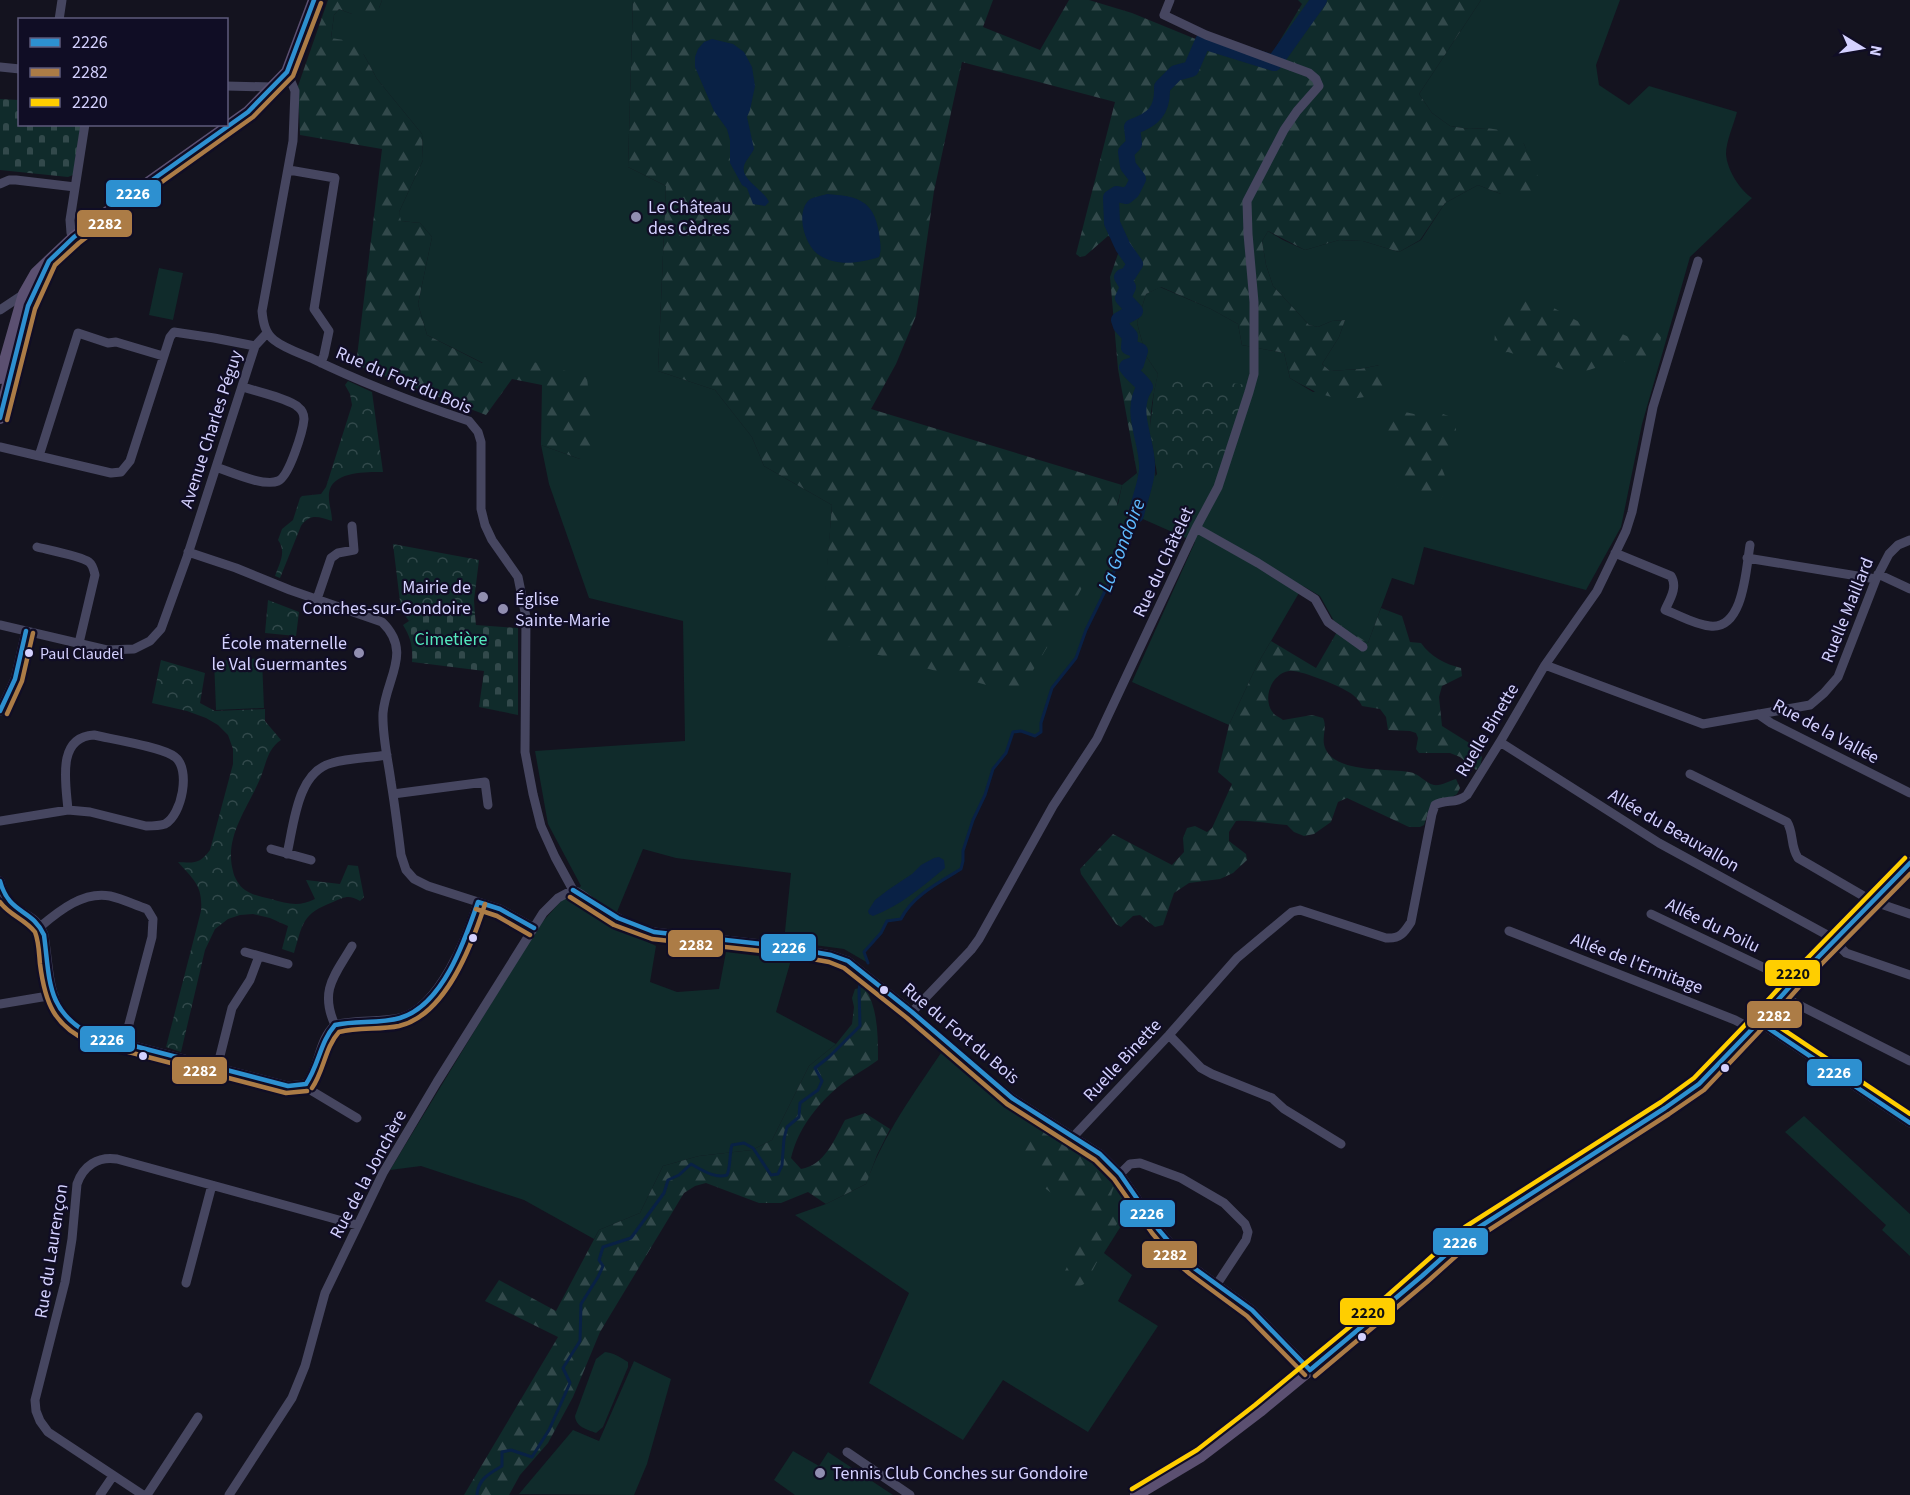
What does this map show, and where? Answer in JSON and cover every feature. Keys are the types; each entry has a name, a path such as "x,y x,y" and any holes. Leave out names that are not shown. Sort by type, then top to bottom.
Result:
{"main road":[{"path":"0,418 3,378 24,294 36,273 74,237 248,112 287,72 314,0"},
{"path":"3,378 28,306 49,261"},
{"path":"1136,1495 1201,1456 1415,1283 1470,1233 1699,1084 1780,996 1910,863"}],"street":[{"path":"59,18 62,0"},
{"name":"Rue du Châtelet","path":"912,1012 979,939 1053,806 1097,739 1220,482 1254,374 1254,302 1247,201 1284,130 1318,86 1316,79 1309,74 1206,35 1164,15 1170,0"},
{"path":"0,67 18,69"},
{"path":"267,333 262,311 293,141 295,91 287,72"},
{"path":"228,86 273,87"},
{"path":"74,237 71,233 70,220 85,126"},
{"path":"289,170 335,178 314,309 329,331 321,363"},
{"path":"0,184 16,180 75,187"},
{"name":"Ruelle Binette","path":"1073,1137 1169,1035 1237,958 1292,912 1300,910 1386,938 1394,939 1404,934 1411,922 1435,805 1441,802 1461,800 1467,795 1545,665 1598,591 1615,553 1632,512 1653,406 1698,261"},
{"path":"0,310 24,294"},
{"path":"39,456 78,333 108,343 116,342 163,356"},
{"path":"0,447 111,473 124,470 130,461 163,356 170,337 174,333 255,346"},
{"name":"Avenue Charles Péguy","path":"0,625 107,650 134,649 150,641 161,629 255,346 267,333"},
{"name":"Rue du Fort du Bois","path":"267,333 274,340 321,363 386,391 469,421 478,432 481,442 481,509 485,525 492,540 518,577 526,617 525,752 533,794 541,826 573,890 583,894 616,918 654,932 780,946 831,955 848,962 912,1012 1012,1098 1100,1154 1120,1174 1169,1244 1194,1268 1252,1310 1310,1370"},
{"path":"216,467 272,483 284,478 288,472 302,429 304,417 301,409 294,403 243,387"},
{"path":"317,599 331,558 338,553 354,550 352,526"},
{"path":"1196,528 1315,599 1328,622 1364,647"},
{"name":"Ruelle Maillard","path":"1545,665 1703,724 1810,705 1838,677 1877,576 1889,554 1898,545 1910,540"},
{"path":"1615,553 1671,576 1674,587 1665,610 1711,626 1722,625 1733,615 1740,603 1750,545"},
{"path":"37,547 80,558 89,562 93,567 94,583 79,643"},
{"path":"188,552 382,622 393,635 398,655 383,712 401,855 406,870 414,879 428,886 500,909 534,928"},
{"path":"1748,558 1877,576 1910,588"},
{"path":"0,711 15,679 26,631"},
{"name":"Rue de la Vallée","path":"1758,714 1771,723 1910,793"},
{"path":"0,821 68,810 90,812 146,826 166,823 176,812 181,797 183,766 176,757 163,751 94,735 86,736 73,744 66,757 68,810"},
{"name":"Allée du Beauvallon","path":"1500,742 1659,843 1810,925 1828,936 1846,953 1910,975"},
{"path":"287,854 302,790 313,773 331,763 387,755"},
{"path":"1690,774 1787,822 1792,829 1793,851 1798,858 1872,901 1910,914"},
{"path":"393,794 485,783 488,805"},
{"path":"271,849 311,860"},
{"path":"0,881 2,891 9,902 41,926 57,1007 70,1024 81,1031 288,1086 306,1084 315,1071 329,1030 335,1025 399,1018 411,1014 424,1005 436,990 467,936 478,902"},
{"name":"Rue de la Jonchère","path":"229,1495 292,1398 305,1366 326,1293 383,1173 543,913 558,898 573,890"},
{"path":"41,926 75,902 88,897 107,896 147,909 153,919 152,937 124,1043"},
{"name":"Allée du Poilu","path":"1651,914 1794,982"},
{"name":"Allée de l'Ermitage","path":"1509,931 1736,1020 1755,1025 1910,1122"},
{"path":"335,1025 329,1010 330,984 352,946"},
{"path":"245,952 288,963"},
{"path":"217,1068 232,1008 250,980 259,956"},
{"path":"0,1004 54,995"},
{"path":"1780,996 1910,1061"},
{"path":"1169,1035 1202,1068 1272,1098 1284,1109 1341,1144"},
{"path":"306,1084 312,1091 357,1118"},
{"name":"Rue du Laurençon","path":"143,1495 48,1432 36,1411 37,1389 65,1282 80,1175 97,1161 107,1157 357,1225"},
{"path":"1120,1174 1130,1164 1140,1163 1181,1178 1224,1203 1245,1224 1248,1232 1246,1240 1217,1284"},
{"path":"186,1283 212,1185"},
{"path":"147,1495 198,1417"},
{"path":"846,1452 910,1495"},
{"path":"100,1495 113,1476"}],"green space":[{"path":"328,0 382,0 379,8 367,17 339,9 334,15 331,38 350,41 364,55 377,79 422,134 423,160 399,212 401,221 420,223 432,237 418,304 427,335 482,363 498,352 587,377 594,448 580,459 541,445 542,385 512,379 486,415 356,365 382,149 300,135 298,86"},
{"path":"382,0 633,0 628,167 666,186 658,371 715,390 752,437 764,466 832,505 822,639 1118,504 1122,485 1137,473 1144,490 1157,474 1150,430 1158,374 1146,356 1137,323 1146,294 1160,287 1211,309 1238,324 1242,345 1284,353 1290,378 1313,392 1380,365 1330,371 1322,364 1339,337 1345,320 1332,321 1318,327 1309,325 1273,286 1266,265 1262,241 1268,231 1305,250 1339,240 1363,241 1399,252 1421,240 1445,203 1478,185 1501,194 1531,163 1524,144 1487,128 1469,129 1450,126 1432,113 1419,94 1481,0 1620,0 1596,65 1599,85 1629,105 1649,86 1737,112 1727,144 1727,160 1735,179 1752,198 1690,257 1642,424 1621,527 1586,590 1424,547 1414,585 1392,578 1368,643 1334,621 1320,596 1303,586 1257,665 1229,725 1132,682 1195,542 1136,516 1076,658 1052,688 1041,723 1041,732 1035,736 1021,731 1013,732 1006,753 993,769 963,851 961,869 919,897 901,919 887,921 881,933 864,952 868,963 844,949 784,941 791,873 676,858 643,849 612,924 656,946 650,982 677,992 719,989 726,952 791,960 776,1012 836,1044 809,1066 772,1140 752,1150 699,1156 663,1166 640,1213 599,1230 594,1239 524,1200 421,1166 390,1170 537,928 561,901 581,886 548,824 535,751 685,741 683,621 589,598 549,484 541,445 580,459 587,377 483,363 427,335 418,304 432,237 420,223 400,221 399,212 423,160 422,134 377,79 364,55 331,38 334,15 339,9 352,14 379,8"},
{"path":"633,0 993,0 983,27 1040,50 1069,0 1089,0 1132,13 1264,67 1302,4 1298,0 1481,0 1419,94 1432,113 1450,126 1511,132 1524,144 1542,186 1528,201 1478,185 1445,203 1420,240 1399,252 1363,241 1339,240 1305,250 1268,231 1262,241 1266,265 1273,286 1309,325 1318,327 1332,321 1345,320 1339,337 1322,364 1330,371 1380,365 1388,377 1385,392 1346,399 1315,391 1290,378 1284,353 1242,345 1238,324 1211,309 1161,287 1146,294 1137,323 1146,356 1158,374 1151,417 1155,490 1144,490 1137,473 1118,369 1110,277 1118,254 1118,247 1115,239 1108,236 1085,256 1080,257 1076,254 1115,102 962,62 934,191 916,316 896,364 871,409 1122,485 1115,513 1093,567 1065,619 1019,694 821,639 832,505 764,466 752,437 715,390 658,371 666,186 628,167"},
{"path":"0,99 18,100 18,126 81,126 73,175 68,177 0,170"},
{"path":"159,268 183,273 173,320 149,315"},
{"path":"1528,300 1552,307 1599,333 1620,333 1638,341 1643,339 1646,333 1655,330 1661,337 1658,347 1648,359 1632,362 1606,360 1595,368 1577,374 1508,352 1498,353 1494,339 1498,325 1517,301"},
{"path":"1158,374 1247,385 1218,479 1156,467 1150,430"},
{"path":"348,381 372,392 383,472 351,474 336,480 329,493 332,521 315,517 304,522 280,578 275,576 282,554 278,540 282,529 293,520 300,498 321,494 326,487 352,405 345,385"},
{"path":"1404,412 1439,420 1443,414 1451,417 1454,424 1455,438 1440,454 1441,466 1446,479 1445,491 1441,499 1412,496 1401,491 1395,483 1392,474 1396,467 1408,466 1408,459 1386,443 1383,439 1382,427 1384,419"},
{"path":"393,544 479,560 474,600 475,615 422,613 409,621 401,610"},
{"path":"268,600 299,612 296,636 265,633"},
{"path":"1381,608 1402,616 1410,642 1421,643 1439,659 1461,668 1462,676 1442,686 1439,697 1442,726 1474,746 1482,757 1480,767 1476,770 1460,757 1450,753 1419,753 1416,749 1418,738 1416,733 1388,730 1386,717 1380,709 1362,706 1356,697 1348,692 1312,676 1294,671 1282,673 1270,689 1268,696 1271,710 1283,720 1312,715 1323,718 1324,746 1332,757 1351,766 1413,773 1434,785 1456,779 1460,788 1457,794 1431,804 1424,825 1420,827 1409,827 1347,798 1338,802 1331,822 1314,834 1304,836 1294,832 1287,825 1236,821 1229,832 1229,841 1246,854 1247,860 1233,873 1220,879 1189,883 1174,893 1163,925 1155,927 1140,915 1133,916 1121,927 1116,924 1081,874 1080,869 1113,834 1172,865 1184,852 1183,838 1187,828 1195,826 1207,832 1212,828 1232,784 1218,772 1229,725 1271,641 1316,668 1341,625 1368,643"},
{"name":"Cimetière","path":"421,613 475,615 476,625 518,628 518,715 479,707 484,671 412,662 411,643 403,625"},
{"path":"262,658 264,708 216,710 214,661"},
{"path":"161,660 205,673 200,703 215,711 265,709 265,721 281,740 270,753 234,835 231,859 234,876 241,886 248,892 261,897 299,904 315,899 306,880 340,884 348,865 358,866 364,897 360,901 350,897 343,898 315,911 302,927 294,953 282,949 288,926 270,918 253,914 240,915 228,919 215,929 205,950 181,1052 166,1047 201,911 201,902 199,889 178,862 196,862 210,850 233,764 233,749 228,735 206,718 152,703"},
{"path":"865,987 875,1013 878,1060 843,1083 822,1102 798,1137 791,1158 801,1169 809,1167 828,1151 845,1120 865,1113 890,1129 866,1184 826,1204 808,1192 781,1203 759,1203 706,1183 695,1186 684,1193 600,1332 573,1397 548,1443 520,1475 509,1495 464,1495 558,1337 485,1301 499,1280 556,1311 599,1230 640,1213 663,1166 699,1156 752,1150 772,1140 809,1066 836,1044 852,1024 854,1007 852,998 855,989"},
{"path":"943,1050 1031,1121 1085,1153 1115,1179 1133,1207 1104,1253 1132,1275 1118,1301 1158,1326 1088,1432 1003,1380 963,1440 869,1383 909,1293 795,1215 826,1204 866,1184 890,1131"},
{"path":"1804,1116 1910,1214 1910,1256 1882,1230 1886,1225 1785,1132"},
{"path":"1027,1127 1036,1127 1088,1160 1114,1187 1111,1203 1120,1218 1086,1283 1074,1289 1063,1282 1064,1273 1087,1226 1084,1211 1072,1201 1042,1186 1045,1177 1040,1170 1023,1157 1017,1140"},
{"path":"605,1352 628,1362 628,1367 603,1427 596,1433 579,1425 575,1416 596,1359"},
{"path":"634,1361 671,1379 647,1464 634,1495 519,1494 573,1430 599,1441"},
{"name":"Tennis Club Conches sur Gondoire","path":"793,1451 819,1466 828,1452 893,1495 795,1495 774,1480"}],"water":[{"path":"712,39 733,44 744,52 752,67 755,86 747,117 754,149 745,164 744,171 769,202 765,206 753,204 747,188 742,185 730,163 730,140 727,129 714,111 695,67 698,49 704,42"},
{"path":"827,194 855,199 862,202 873,213 879,233 881,248 879,257 864,261 841,262 826,259 814,251 806,237 802,221 803,213 809,200"},
{"path":"939,857 944,860 945,868 928,882 893,907 873,916 869,914 868,911 875,900 921,865"}],"waterway":[{"name":"La Gondoire","path":"1136,515 1147,470 1138,407 1145,387 1127,367 1136,364 1140,351 1129,347 1130,336 1119,320 1135,311 1123,298 1128,287 1122,277 1128,275 1135,264 1123,247 1112,223 1111,198 1117,194 1126,196 1132,191 1138,179 1128,166 1126,152 1134,144 1132,127 1151,118 1161,102 1162,87 1176,73 1191,69 1203,41 1274,63 1319,0"},
{"name":"La Gondoire","path":"868,963 864,952 881,933 887,921 901,919 919,896 961,869 963,851 993,769 1006,753 1013,732 1021,731 1035,736 1041,732 1041,723 1052,688 1076,658 1136,515"},
{"name":"La Gondoire","path":"477,1495 482,1481 502,1466 502,1452 511,1450 532,1457 549,1430 570,1383 563,1368 580,1341 581,1304 603,1266 599,1260 603,1247 631,1238 664,1193 668,1180 679,1175 691,1164 713,1175 727,1175 732,1145 744,1143 753,1148 771,1175 778,1174 782,1165 787,1127 799,1117 800,1103 818,1090 822,1081 815,1068 860,1026 861,978"}],"transit line":[{"name":"2226","path":"0,418 28,306 49,261 74,237 110,210 248,112 287,72 314,0"},
{"name":"2282","path":"7,420 35,309 55,265 114,216 253,117 293,76 321,3"},
{"name":"2226","path":"0,711 15,679 26,631"},
{"name":"2282","path":"7,714 22,681 33,633"},
{"name":"2220","path":"1132,1489 1197,1450 1255,1405 1387,1296 1465,1227 1661,1102 1694,1078 1905,858"},
{"name":"2226","path":"1310,1370 1470,1233 1699,1084 1910,863"},
{"name":"2282","path":"1315,1376 1475,1239 1704,1090 1799,987 1910,874"},
{"name":"2226","path":"0,881 9,900 33,920 44,935 53,993 58,1005 77,1026 92,1035 288,1086 306,1084"},
{"name":"2226","path":"573,890 618,918 654,932 780,946 831,955 848,961 912,1012 1012,1098 1100,1154 1120,1174 1158,1229 1182,1257 1252,1310 1310,1370"},
{"name":"2282","path":"570,897 614,925 652,939 779,953 829,962 844,968 907,1018 1007,1104 1095,1160 1114,1179 1152,1233 1177,1263 1247,1316 1305,1375"},
{"name":"2282","path":"0,902 35,932 42,978 53,1012 68,1029 78,1036 90,1042 286,1093 307,1091"},
{"name":"2226","path":"478,902 500,909 534,928"},
{"name":"2226","path":"306,1084 326,1039 335,1025 400,1018 415,1011 428,1000 440,986 459,952 478,902"},
{"name":"2282","path":"312,1088 334,1038 339,1032 399,1026 416,1019 430,1008 455,976 473,939 485,904"},
{"name":"2282","path":"476,909 497,916 530,935"},
{"name":"2220","path":"1763,1016 1910,1114"},
{"name":"2226","path":"1759,1022 1910,1123"}],"place":[{"name":"Le Château des Cèdres","path":"636,217"},
{"name":"Mairie de Conches-sur-Gondoire","path":"483,597"},
{"name":"Église Sainte-Marie","path":"503,609"},
{"name":"Paul Claudel","path":"29,653"},
{"name":"École maternelle le Val Guermantes","path":"359,653"},
{"name":"Tennis Club Conches sur Gondoire","path":"820,1473"}]}
